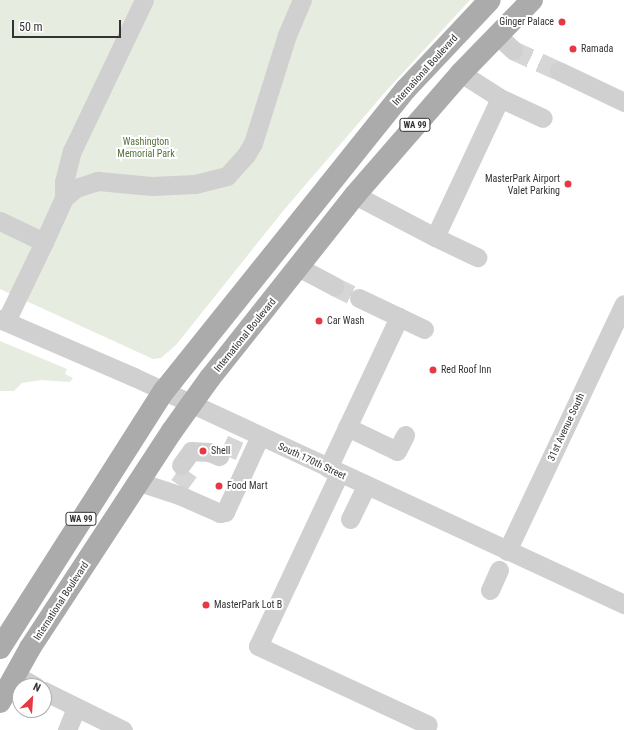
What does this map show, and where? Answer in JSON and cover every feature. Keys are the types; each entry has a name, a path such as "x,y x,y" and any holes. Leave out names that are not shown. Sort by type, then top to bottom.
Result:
{"main road":[{"name":"International Boulevard","path":"0,648 164,391 406,89 490,0"},
{"name":"International Boulevard","path":"0,702 15,675 191,404 355,195 461,73 532,0"}],"street":[{"path":"3,320 44,242 64,198 64,182 72,151 144,0"},
{"path":"64,198 76,188 98,180 152,186 195,184 227,176 246,155 253,143 287,35 302,0"},
{"path":"497,35 513,50"},
{"path":"559,71 624,102"},
{"path":"461,73 500,98 543,118"},
{"path":"434,237 500,98"},
{"path":"355,195 434,237 477,257"},
{"path":"0,222 44,242"},
{"path":"298,267 334,286"},
{"path":"358,298 424,329"},
{"name":"31st Avenue South","path":"507,551 624,304"},
{"path":"399,317 347,428 333,471 258,646 428,725"},
{"name":"South 170th Street","path":"3,320 164,391 333,471 624,604"},
{"path":"347,428 397,451 405,435"},
{"path":"177,481 191,451 228,455 260,436"},
{"path":"139,482 177,481 220,513 225,512 228,455"},
{"path":"350,519 366,486"},
{"path":"490,590 499,570"},
{"path":"15,675 20,678"},
{"path":"52,695 123,730"},
{"path":"67,730 76,708"}],"green space":[{"name":"Washington Memorial Park","path":"0,0 470,0 387,90 283,211 176,345 161,358 153,359 0,289"},
{"path":"0,341 67,369 65,374 73,378 70,382 41,380 22,383 14,391 0,391"}],"tunnel":[{"path":"513,50 559,71"},
{"path":"334,286 359,298"},
{"path":"224,444 240,451"},
{"path":"179,485 189,471"}],"place":[{"name":"Ginger Palace","path":"562,22"},
{"name":"Ramada","path":"573,49"},
{"name":"MasterPark Airport Valet Parking","path":"568,184"},
{"name":"Car Wash","path":"319,321"},
{"name":"Red Roof Inn","path":"433,370"},
{"name":"Shell","path":"203,451"},
{"name":"Food Mart","path":"219,486"},
{"name":"MasterPark Lot B","path":"206,605"}]}
